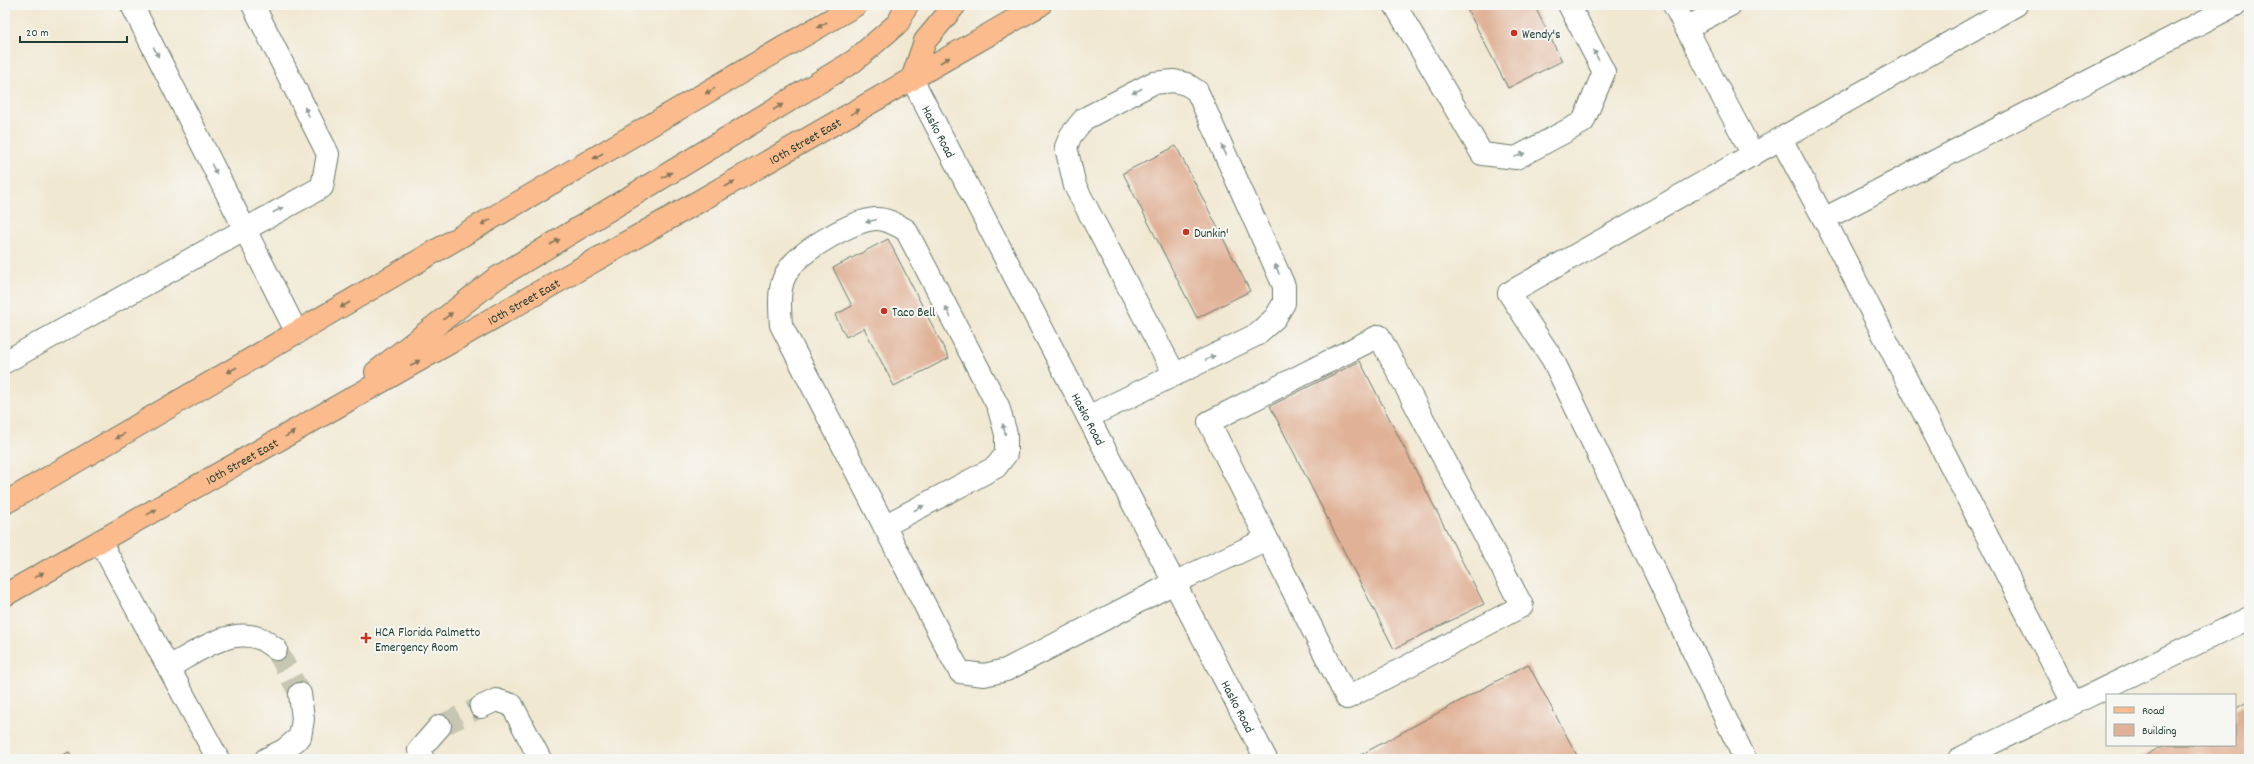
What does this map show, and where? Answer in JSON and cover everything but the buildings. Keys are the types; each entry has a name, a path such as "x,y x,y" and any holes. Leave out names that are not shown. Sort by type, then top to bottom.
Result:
{"main road":[{"path":"5,503 856,5"},
{"path":"319,418 495,279 854,61 898,23 908,5"},
{"path":"912,79 925,41 954,5"},
{"name":"10th Street East","path":"5,595 319,418 1040,5"}],"street":[{"path":"132,5 297,333"},
{"path":"5,362 322,187 328,154 253,5"},
{"path":"1395,5 1482,154 1516,158 1583,122 1604,72 1569,5"},
{"path":"1674,5 1753,155"},
{"path":"1686,28 1730,5"},
{"path":"1745,759 1553,360 1509,293 2016,5"},
{"path":"1824,219 2235,5"},
{"name":"Hasko Road","path":"912,79 1266,759"},
{"path":"1088,416 1174,375 1256,335 1275,318 1284,303 1284,286 1197,92 1186,84 1174,81 1153,83 1084,119 1071,135 1066,146 1075,186 1174,375"},
{"path":"1781,139 1824,219 2073,703"},
{"path":"884,526 996,467 1006,454 1006,434 998,406 906,230 894,222 875,219 850,228 808,249 788,270 780,293 781,325 884,526 960,672 984,675 1006,670 1174,583 1267,539"},
{"path":"1379,336 1522,606 1347,698 1267,539 1209,422 1379,336"},
{"path":"100,541 218,759"},
{"path":"1959,759 2249,618"},
{"path":"168,667 223,639 240,635 260,638 276,649"},
{"path":"266,759 284,750 300,737 303,719 300,694"},
{"path":"481,706 496,700 512,705 540,759"},
{"path":"424,759 419,750 440,726"}],"tunnel":[{"path":"276,649 300,694"},
{"path":"440,726 481,707"}],"place":[{"name":"Wendy's","path":"1514,33"},
{"name":"Dunkin'","path":"1186,232"},
{"name":"Taco Bell","path":"884,311"},
{"name":"HCA Florida Palmetto Emergency Room","path":"366,638"}]}
